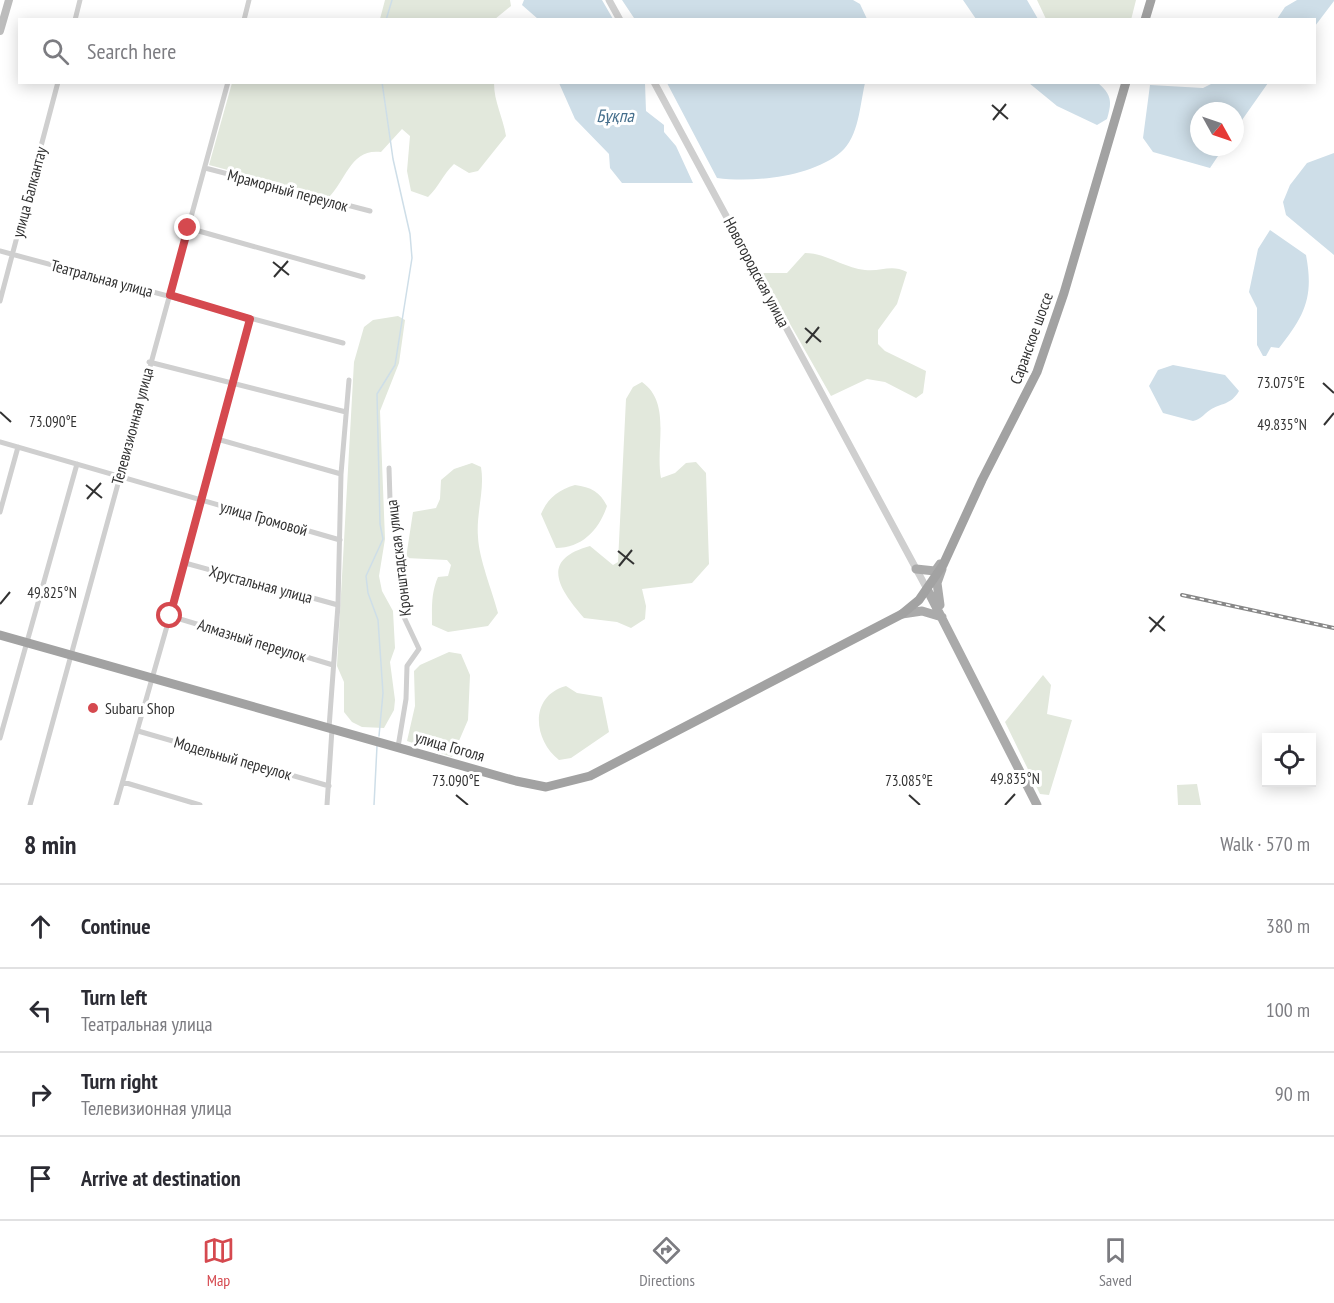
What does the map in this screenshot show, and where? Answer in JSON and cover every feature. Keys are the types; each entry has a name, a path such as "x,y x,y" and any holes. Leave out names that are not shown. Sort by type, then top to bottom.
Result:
{"highway":[{"path":"1146,18 1151,0"},
{"name":"Саранское шоссе","path":"927,589 943,565 1042,360 1125,84"},
{"name":"улица Гоголя","path":"0,634 516,782 546,787 565,784 608,766 902,614 919,600 927,589"}],"main road":[{"path":"0,31 9,0"},
{"path":"916,569 935,571 947,555"},
{"path":"942,616 937,583 943,565"},
{"path":"927,589 1037,805"},
{"path":"902,614 922,611 942,616"}],"street":[{"path":"76,18 80,0"},
{"path":"244,18 249,0"},
{"path":"609,0 619,18"},
{"name":"улица Балкантау","path":"0,301 57,84"},
{"name":"Телевизионная улица","path":"30,805 227,84"},
{"name":"Новогородская улица","path":"655,84 927,589"},
{"name":"Мраморный переулок","path":"205,168 370,212"},
{"path":"188,228 363,277"},
{"name":"Театральная улица","path":"0,251 343,343"},
{"path":"116,805 185,563 250,319"},
{"path":"150,362 346,412"},
{"path":"327,805 338,605 341,474 349,380"},
{"path":"217,439 341,474"},
{"name":"улица Громовой","path":"0,442 340,540"},
{"path":"0,513 18,447"},
{"path":"0,734 77,464"},
{"name":"Кронштадская улица","path":"388,468 390,500 398,550 402,615 419,649 407,666 398,747"},
{"name":"Хрустальная улица","path":"185,563 338,605"},
{"name":"Алмазный переулок","path":"170,616 333,665"},
{"name":"Модельный переулок","path":"138,731 329,786"},
{"path":"123,782 200,805"}],"shaded area":[{"path":"385,0 510,0 511,6 496,18 380,18"},
{"path":"1037,0 1136,0 1132,18 1046,18"},
{"path":"232,84 494,84 495,97 506,136 478,171 469,173 454,164 428,197 411,191 407,171 410,136 402,129 381,152 371,152 356,160 329,197 209,165"},
{"path":"805,253 820,255 857,269 891,268 907,272 897,304 878,330 878,344 885,351 926,371 923,393 916,398 885,382 867,379 831,396 761,273 787,273"},
{"path":"398,316 405,320 399,363 380,411 385,539 379,576 382,591 393,611 395,648 390,662 395,700 394,710 384,728 362,727 352,722 344,712 344,682 337,666 354,362 364,327 373,320"},
{"path":"642,382 651,391 660,413 661,478 675,473 686,463 696,462 706,473 709,564 692,583 642,589 646,606 645,619 631,628 617,622 584,618 567,596 558,576 559,567 564,559 590,546 613,565 618,562 626,399 633,387"},
{"path":"472,463 481,467 479,546 498,613 488,626 448,632 432,625 432,606 438,577 448,576 451,565 447,560 406,558 413,512 436,508 440,499 441,480 454,469"},
{"path":"575,485 594,491 607,506 599,523 588,536 574,545 556,548 541,514 554,495"},
{"path":"449,652 461,654 470,675 468,720 452,757 407,741 415,706 414,671 420,665"},
{"path":"1043,675 1051,685 1047,714 1072,720 1049,795 1040,794 1005,722"},
{"path":"566,686 577,693 602,697 609,732 571,758 559,760 544,741 539,719 546,699 554,691"},
{"path":"1197,784 1201,805 1178,805 1177,785"}],"water":[{"path":"524,0 602,0 612,18 537,18 522,5"},
{"path":"622,0 853,0 860,4 867,18 634,18"},
{"path":"963,0 1027,0 1037,18 975,18"},
{"path":"1297,0 1334,0 1316,25 1316,18 1278,18 1285,7"},
{"name":"Бұқпа","path":"559,84 645,84 646,111 664,125 664,132 676,146 693,183 622,183 610,168 609,154 575,119"},
{"path":"668,84 865,84 852,138 841,152 829,160 799,173 764,179 717,178"},
{"path":"1030,84 1099,84 1110,99 1107,119 1097,125 1057,106"},
{"path":"1211,84 1267,84 1244,117 1244,102 1190,102 1190,156 1218,156 1210,168 1153,152 1143,138 1150,85 1203,88"},
{"path":"1334,153 1334,255 1286,215 1283,202 1290,185 1307,163"},
{"path":"1270,230 1306,255 1309,283 1305,305 1295,325 1279,348 1271,347 1266,356 1263,356 1257,345 1257,308 1249,292 1258,249"},
{"path":"1173,365 1225,375 1239,391 1229,401 1193,421 1163,413 1149,386 1158,370"}],"waterway":[{"path":"387,18 392,0"},
{"path":"379,736 383,693 378,620 368,593 366,576 383,539 380,524 377,394 395,365 412,258 410,234 393,159 382,84"},
{"path":"374,805 377,746"}],"railway":[{"path":"1182,595 1334,628"}],"place":[{"name":"Subaru Shop","path":"93,708"}],"route":[{"path":"170,616 250,319 170,295 188,228"}]}
